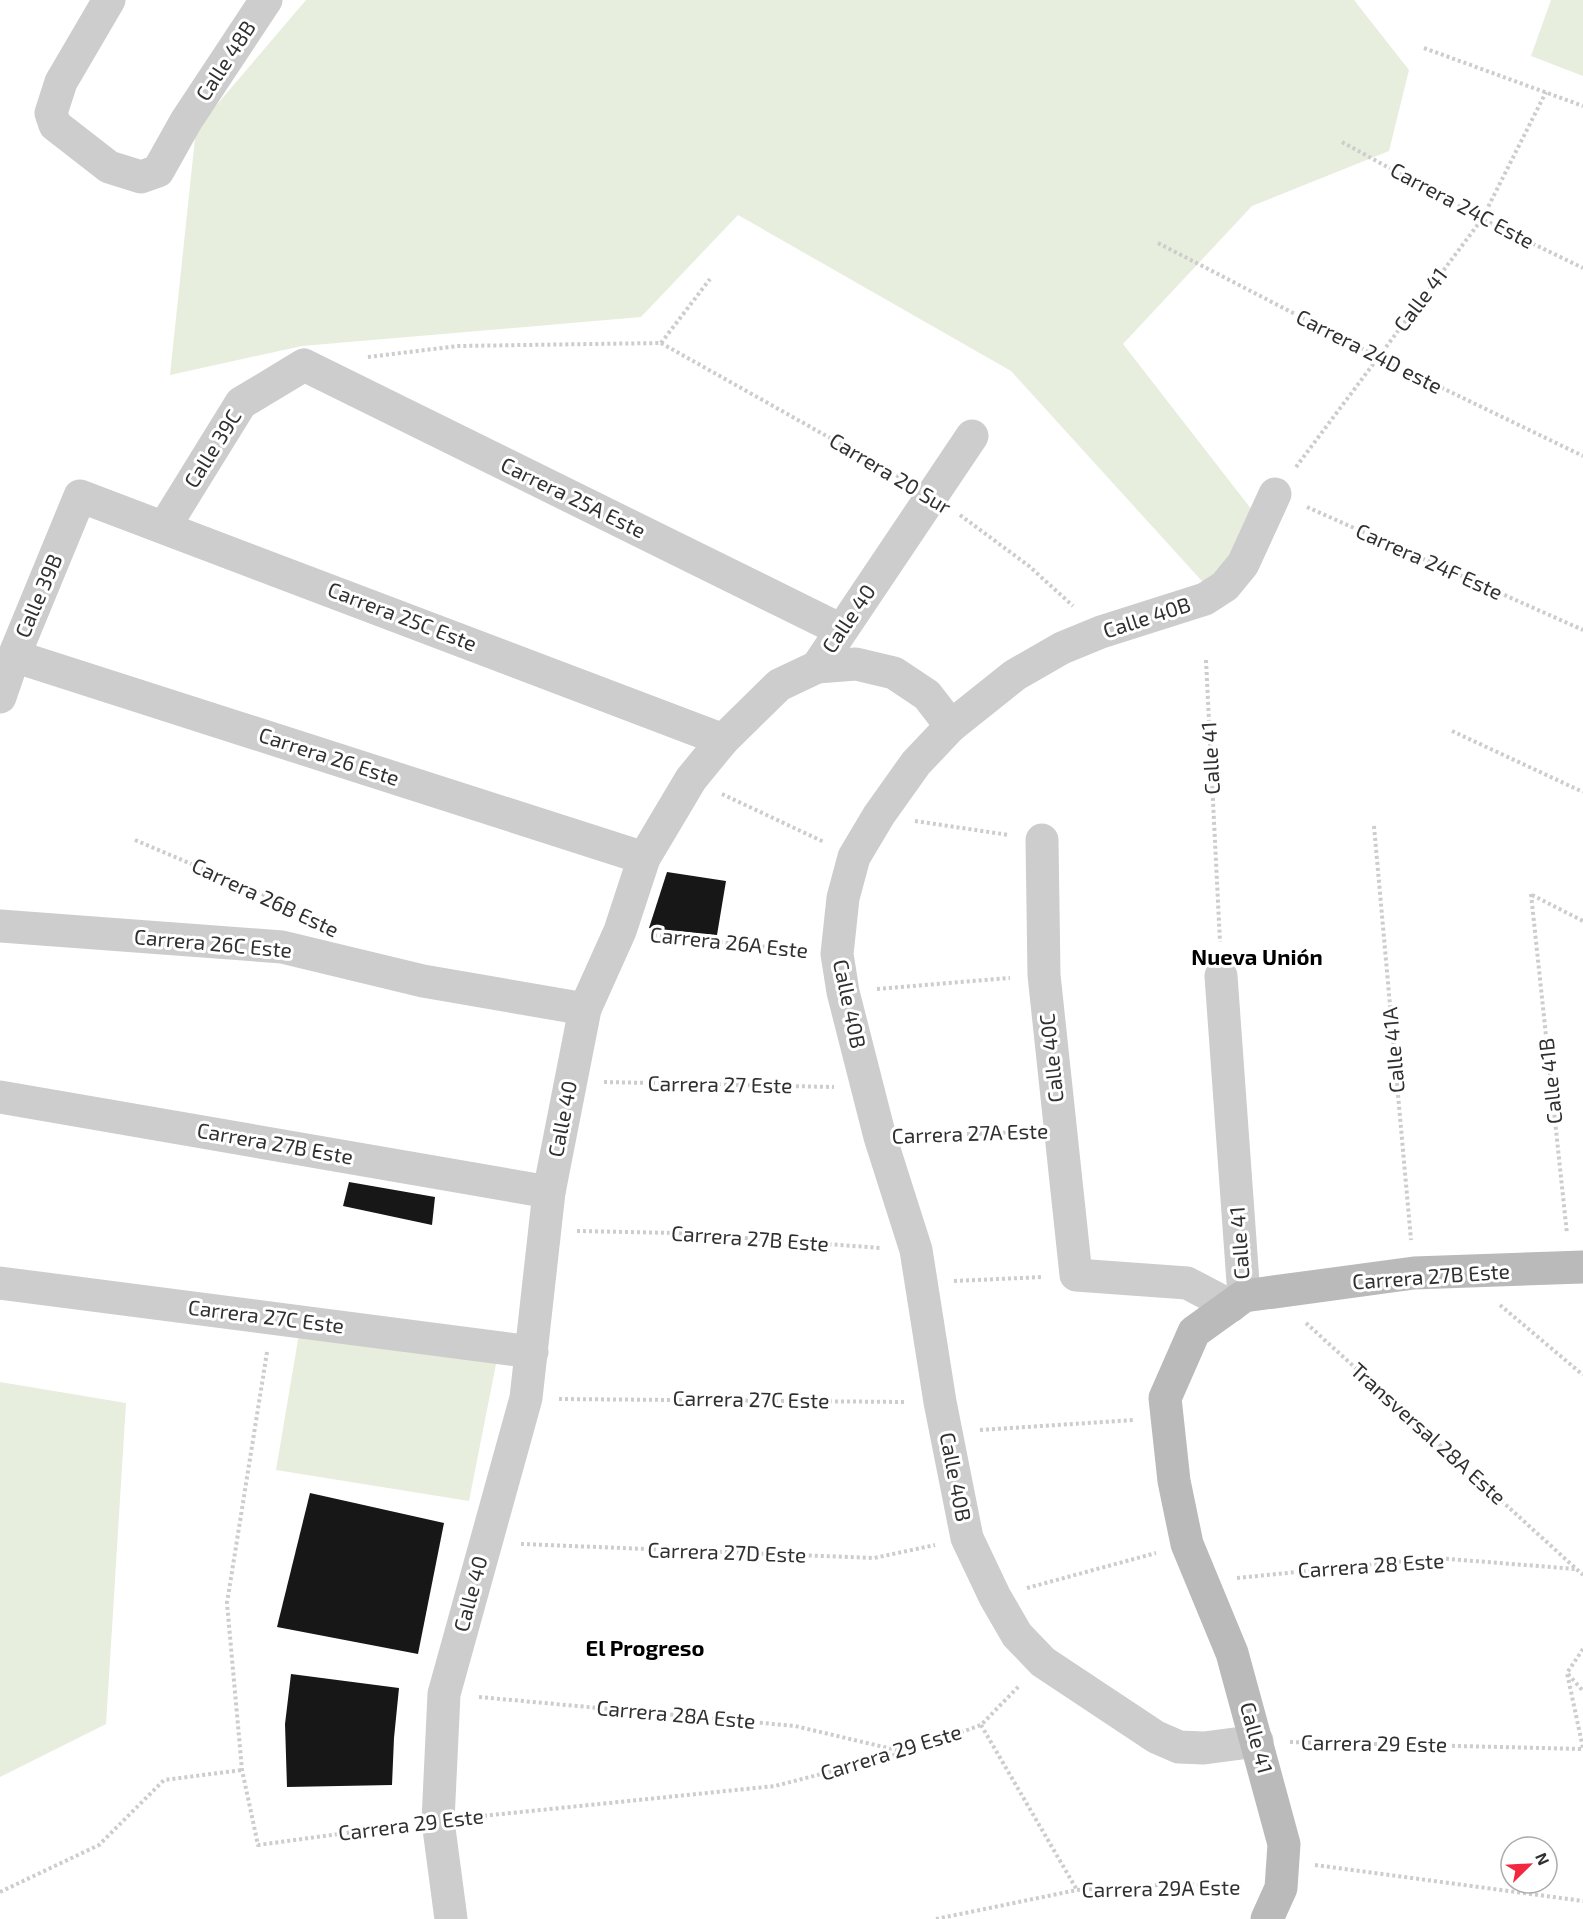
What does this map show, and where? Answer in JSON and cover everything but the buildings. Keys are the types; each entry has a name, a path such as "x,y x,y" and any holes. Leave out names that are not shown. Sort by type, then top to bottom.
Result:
{"street":[{"name":"Calle 48B","path":"109,0 61,82 51,113 55,124 109,167 141,177 158,171 186,121 266,0"},
{"name":"Calle 39C","path":"165,526 241,403 304,365"},
{"name":"Carrera 25A Este","path":"304,365 841,630"},
{"name":"Calle 40","path":"451,1919 438,1821 444,1694 526,1398 549,1192 585,1010 620,931 644,858 691,780 723,740 779,685 817,667 972,436"},
{"name":"Calle 40B","path":"1043,1662 1017,1635 995,1597 967,1538 943,1417 924,1283 916,1250 880,1137 843,992 837,954 843,898 854,857 879,815 916,763 951,726 1015,675 1062,648 1101,632 1205,599 1225,586 1243,564 1275,494"},
{"name":"Carrera 25C Este","path":"81,496 723,740"},
{"name":"Calle 39B","path":"0,697 14,656 81,496"},
{"name":"Carrera 26 Este","path":"14,656 644,858"},
{"path":"817,667 856,664 894,673 927,694 951,726"},
{"name":"Calle 40C","path":"1042,840 1044,975 1076,1275"},
{"name":"Carrera 26C Este","path":"0,926 282,948 423,981 585,1010"},
{"name":"Calle 41","path":"1221,976 1250,1298 1194,1332 1165,1398 1174,1481 1187,1544 1232,1653 1284,1844 1283,1874"},
{"name":"Carrera 27B Este","path":"0,1097 549,1192"},
{"name":"Carrera 27B Este","path":"1250,1298 1414,1273 1577,1268"},
{"path":"1076,1275 1187,1283 1250,1298"},
{"name":"Carrera 27C Este","path":"0,1283 532,1352"},
{"path":"1043,1662 1156,1737 1179,1747 1204,1748 1257,1742"},
{"path":"1267,1919 1283,1874"}],"path":[{"path":"1424,48 1583,106"},
{"name":"Calle 41","path":"1275,494 1482,219 1546,92"},
{"name":"Carrera 24C Este","path":"1342,142 1482,219 1583,268"},
{"name":"Carrera 24D este","path":"1158,243 1378,357 1583,456"},
{"path":"364,358 458,346 661,343 710,279"},
{"name":"Carrera 20 Sur","path":"661,343 932,495 1029,566 1101,632"},
{"name":"Carrera 24F Este","path":"1275,494 1583,630"},
{"name":"Calle 41","path":"1206,660 1221,976"},
{"path":"1452,730 1583,792"},
{"path":"691,780 854,857"},
{"path":"879,815 1042,840"},
{"name":"Calle 41A","path":"1374,826 1414,1273"},
{"name":"Carrera 26B Este","path":"135,840 326,923"},
{"name":"Calle 41B","path":"1577,1268 1531,894 1583,921"},
{"name":"Carrera 26A Este","path":"620,931 837,954"},
{"path":"843,992 1044,975"},
{"name":"Carrera 27 Este","path":"571,1081 869,1088"},
{"name":"Carrera 27A Este","path":"880,1137 1060,1131"},
{"name":"Carrera 27B Este","path":"546,1230 675,1233 916,1250"},
{"path":"1461,1272 1583,1375"},
{"path":"924,1283 1076,1275"},
{"name":"Transversal 28A Este","path":"1250,1298 1583,1575"},
{"path":"0,1893 99,1845 164,1780 242,1770 227,1603 273,1318"},
{"name":"Carrera 27C Este","path":"526,1398 943,1417 1167,1418"},
{"name":"Carrera 27D Este","path":"484,1543 874,1558 967,1538"},
{"path":"995,1597 1187,1544"},
{"name":"Carrera 28 Este","path":"1202,1581 1436,1558 1577,1569"},
{"path":"1583,1649 1567,1673 1583,1749"},
{"name":"Carrera 29 Este","path":"242,1770 258,1845 438,1821 775,1786 906,1752 981,1725 1043,1662"},
{"path":"1567,1673 1583,1691"},
{"name":"Carrera 28A Este","path":"444,1694 795,1726 906,1752"},
{"path":"981,1725 1077,1890"},
{"name":"Carrera 29 Este","path":"1257,1742 1583,1749"},
{"name":"Carrera 29A Este","path":"936,1919 1077,1890 1283,1874 1583,1901"}],"green space":[{"path":"306,0 1354,0 1409,70 1389,151 1252,206 1123,344 1259,519 1210,590 1011,371 738,215 641,317 302,346 170,375 196,129"},
{"path":"1551,0 1583,0 1583,76 1531,56"},
{"path":"300,1328 499,1349 469,1501 276,1470"},
{"path":"0,1382 126,1403 106,1724 0,1777"}],"district":[{"name":"Nueva Unión","path":"1257,957"},
{"name":"El Progreso","path":"645,1648"}]}
